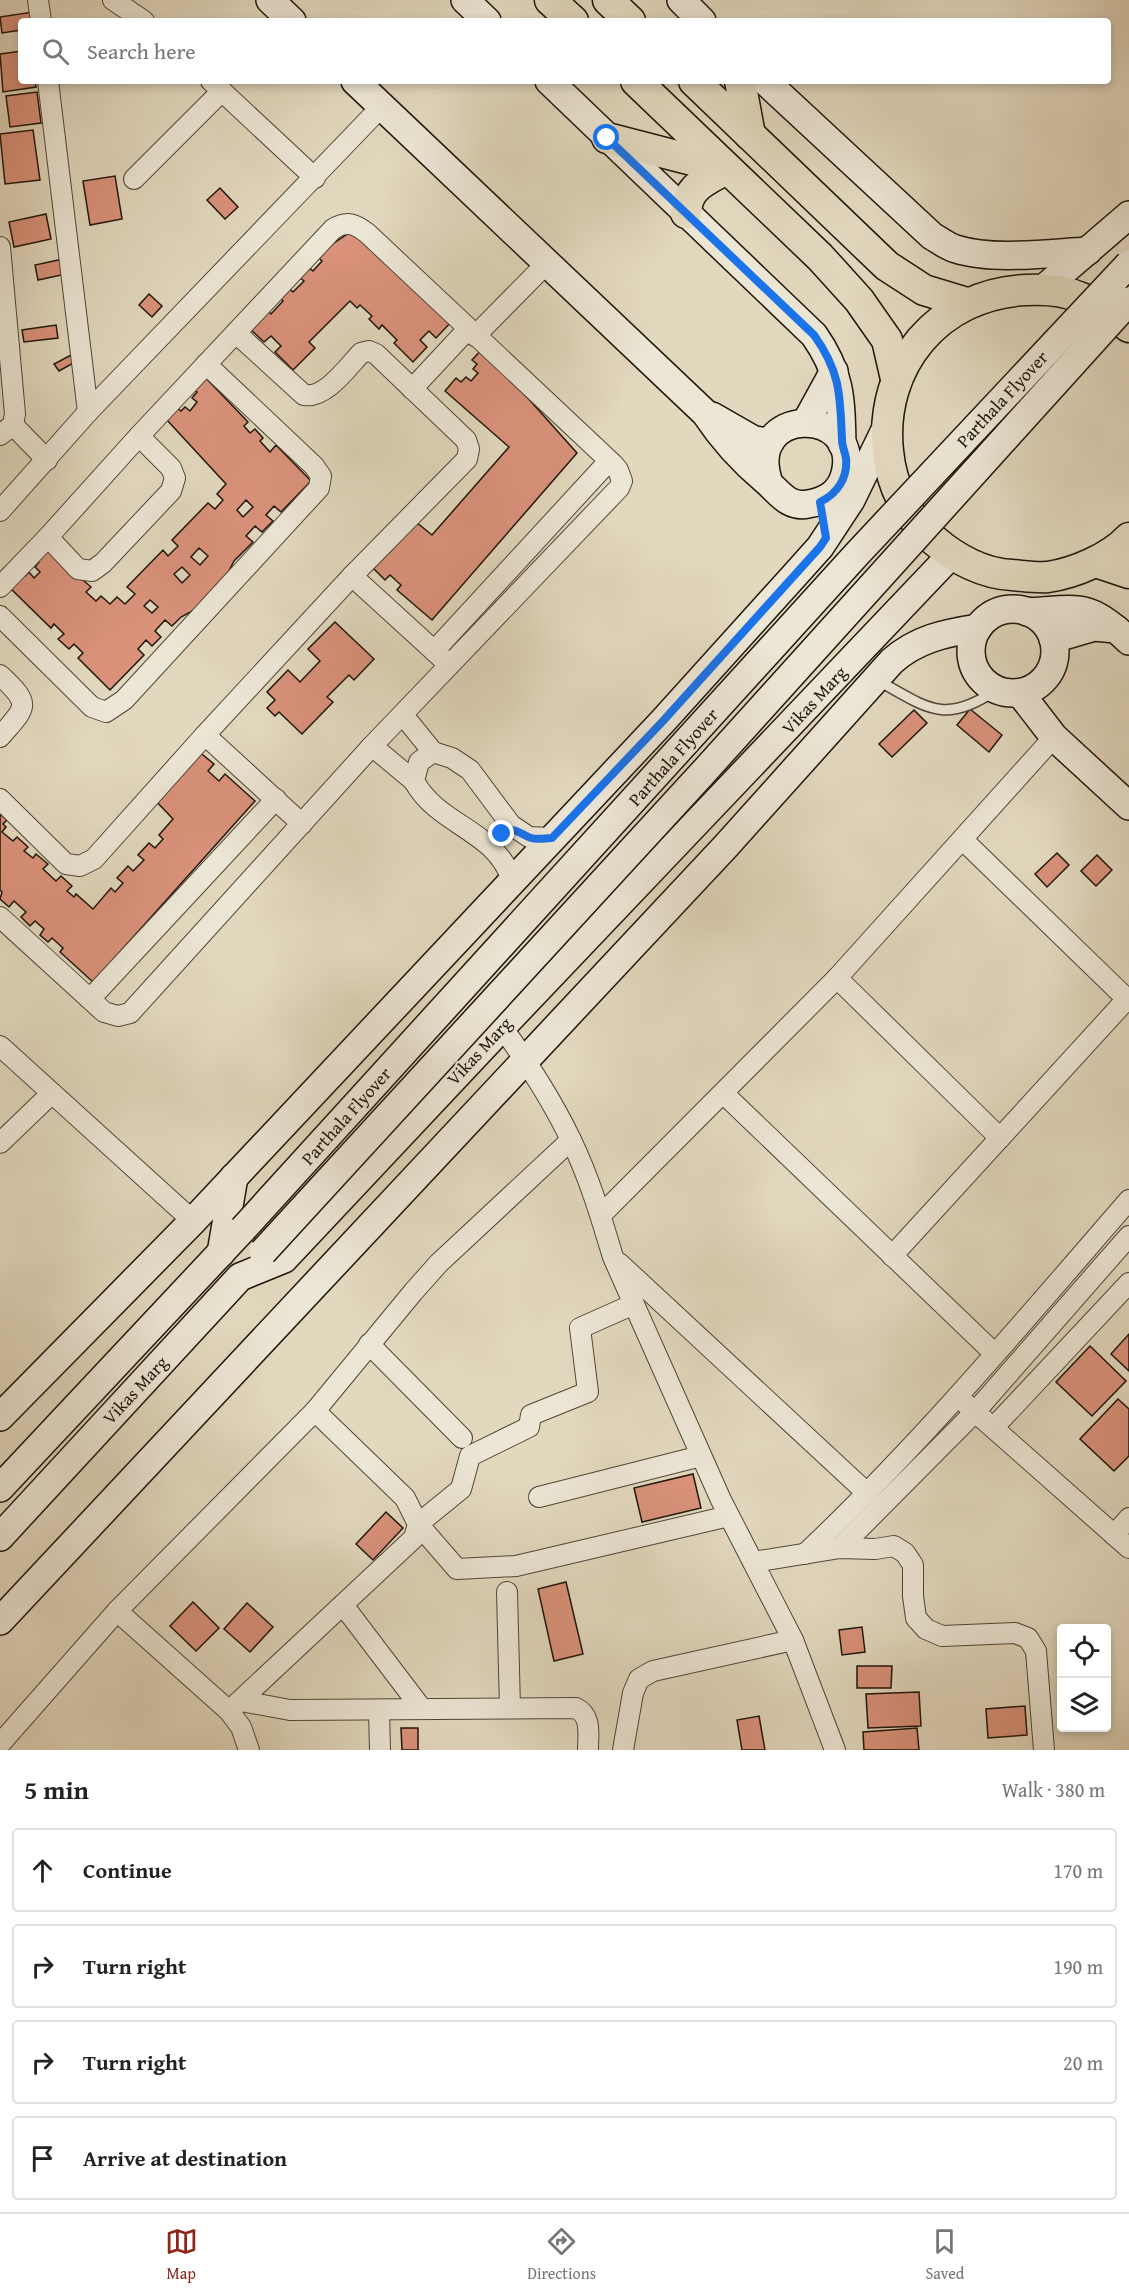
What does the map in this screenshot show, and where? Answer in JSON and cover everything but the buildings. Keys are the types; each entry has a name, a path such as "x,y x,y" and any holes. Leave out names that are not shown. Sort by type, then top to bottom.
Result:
{"main road":[{"path":"270,0 289,18"},
{"path":"465,0 484,18"},
{"path":"550,0 570,18"},
{"path":"681,0 699,18"},
{"path":"359,84 705,413 720,435 749,468 769,483 778,494 790,502 804,505 829,498 844,479 847,467 840,395 828,355 814,335 552,84"},
{"path":"639,84 820,257 859,300 887,340 896,379"},
{"path":"697,84 886,266 924,290 967,303"},
{"path":"741,84 750,135"},
{"path":"768,84 932,236 956,249 988,254 1031,255 1088,250"},
{"path":"607,138 726,169"},
{"path":"686,213 686,200 696,186 726,169"},
{"path":"1043,289 1129,214"},
{"name":"Parthala Flyover","path":"221,1253 856,554 1129,264"},
{"path":"0,1417 234,1177 533,835 663,721 826,538 851,501 881,441 888,404 896,379 919,342 937,323 967,303 1004,291 1043,289 1077,296 1109,311 1129,327"},
{"name":"Parthala Flyover","path":"240,1277 700,776 1129,301"},
{"path":"806,422 834,371"},
{"path":"705,413 754,440 770,442"},
{"path":"769,483 764,470 765,455 770,442 779,431 792,424 806,422 827,428 836,435 844,449"},
{"path":"844,449 881,441"},
{"path":"881,441 902,501 923,531 951,555 997,574 1048,577 1096,562 1129,538"},
{"path":"820,502 826,538"},
{"name":"Vikas Marg","path":"0,1537 240,1277 284,1259 951,555"},
{"path":"1096,562 1129,573"},
{"path":"1123,635 1089,610 1027,612 1013,610 1000,612 987,618 978,628 972,641 971,655 974,668 982,680 1008,691 1129,806"},
{"path":"1008,691 1032,689 1043,681 1051,670 1055,657 1053,639 1045,624 1027,612"},
{"path":"1053,639 1094,627 1123,635"},
{"path":"0,1621 726,846 899,655 918,643 949,632 978,628"},
{"path":"761,756 786,779"},
{"path":"726,846 733,785"},
{"path":"221,1253 234,1177"},
{"name":"Vikas Marg","path":"2,1482 221,1253"}],"street":[{"path":"38,0 41,18"},
{"path":"113,0 140,18"},
{"path":"48,84 88,412"},
{"path":"134,179 216,86 315,178"},
{"path":"0,511 88,412 382,106"},
{"path":"0,587 333,229 348,223 358,225 367,233 609,461 620,474 622,481 619,488 372,746 130,1013 118,1016 104,1012 0,916"},
{"path":"0,247 15,414 7,430 47,460"},
{"path":"412,389 547,263"},
{"path":"0,800 66,864 80,866 94,859 352,576 468,459 469,449 466,440 376,354 369,351 361,353 322,393 312,396 304,395 236,333"},
{"path":"0,616 92,707 106,712 124,700 319,488 321,476 315,466 206,364"},
{"path":"48,537 78,568 92,571 103,563 171,491 175,478 171,468 140,436"},
{"path":"434,651 609,461"},
{"path":"352,576 450,666"},
{"path":"0,675 20,694 23,704 20,714 0,737"},
{"path":"403,715 433,752 452,758 470,770 511,825 533,835"},
{"path":"205,735 302,824"},
{"path":"601,1215 837,978 1054,737"},
{"path":"372,746 414,781 420,793 436,808 492,846 505,866"},
{"path":"414,781 419,762 433,752"},
{"path":"90,999 276,800"},
{"path":"505,866 495,848 498,839 506,831 533,835"},
{"path":"892,1256 1128,1000 963,840"},
{"path":"837,978 1000,1138"},
{"path":"502,1027 525,1060 571,1140 601,1215 613,1257 729,1516 793,1640 835,1750"},
{"path":"0,1046 193,1221"},
{"path":"0,1143 52,1093"},
{"path":"723,1093 995,1354"},
{"path":"5,1745 117,1611 315,1411 439,1263 571,1140"},
{"path":"805,1554 868,1494 957,1397 1129,1200"},
{"path":"840,1548 975,1412 1129,1236"},
{"path":"613,1257 868,1494"},
{"path":"994,1427 1129,1283"},
{"path":"235,1706 414,1538 418,1524 461,1489 470,1456 529,1427 531,1415 588,1392 580,1328 634,1304"},
{"path":"369,1344 462,1438"},
{"path":"957,1397 994,1427 1129,1548"},
{"path":"315,1411 405,1498 418,1524 457,1569 516,1566 729,1516"},
{"path":"539,1497 701,1456"},
{"path":"1114,1535 1129,1518"},
{"path":"753,1562 840,1548 874,1549 894,1546 905,1552 913,1565 916,1618 926,1629 942,1636 1015,1633 1028,1638 1036,1651 1044,1750"},
{"path":"507,1592 510,1708"},
{"path":"343,1605 422,1709"},
{"path":"117,1611 235,1706 249,1750"},
{"path":"622,1750 633,1693 639,1679 653,1671 793,1640"},
{"path":"235,1706 290,1710 576,1707 584,1712 588,1719 588,1750"},
{"path":"379,1710 380,1750"}],"lane":[{"path":"876,679 931,709 948,711 970,706 1008,691"}],"route":[{"path":"502,834 506,831 517,830 529,837 552,838 663,721 820,547 826,538 820,502 829,498 838,489 847,467 842,444 842,410 838,383 828,355 814,335 607,138"}]}
